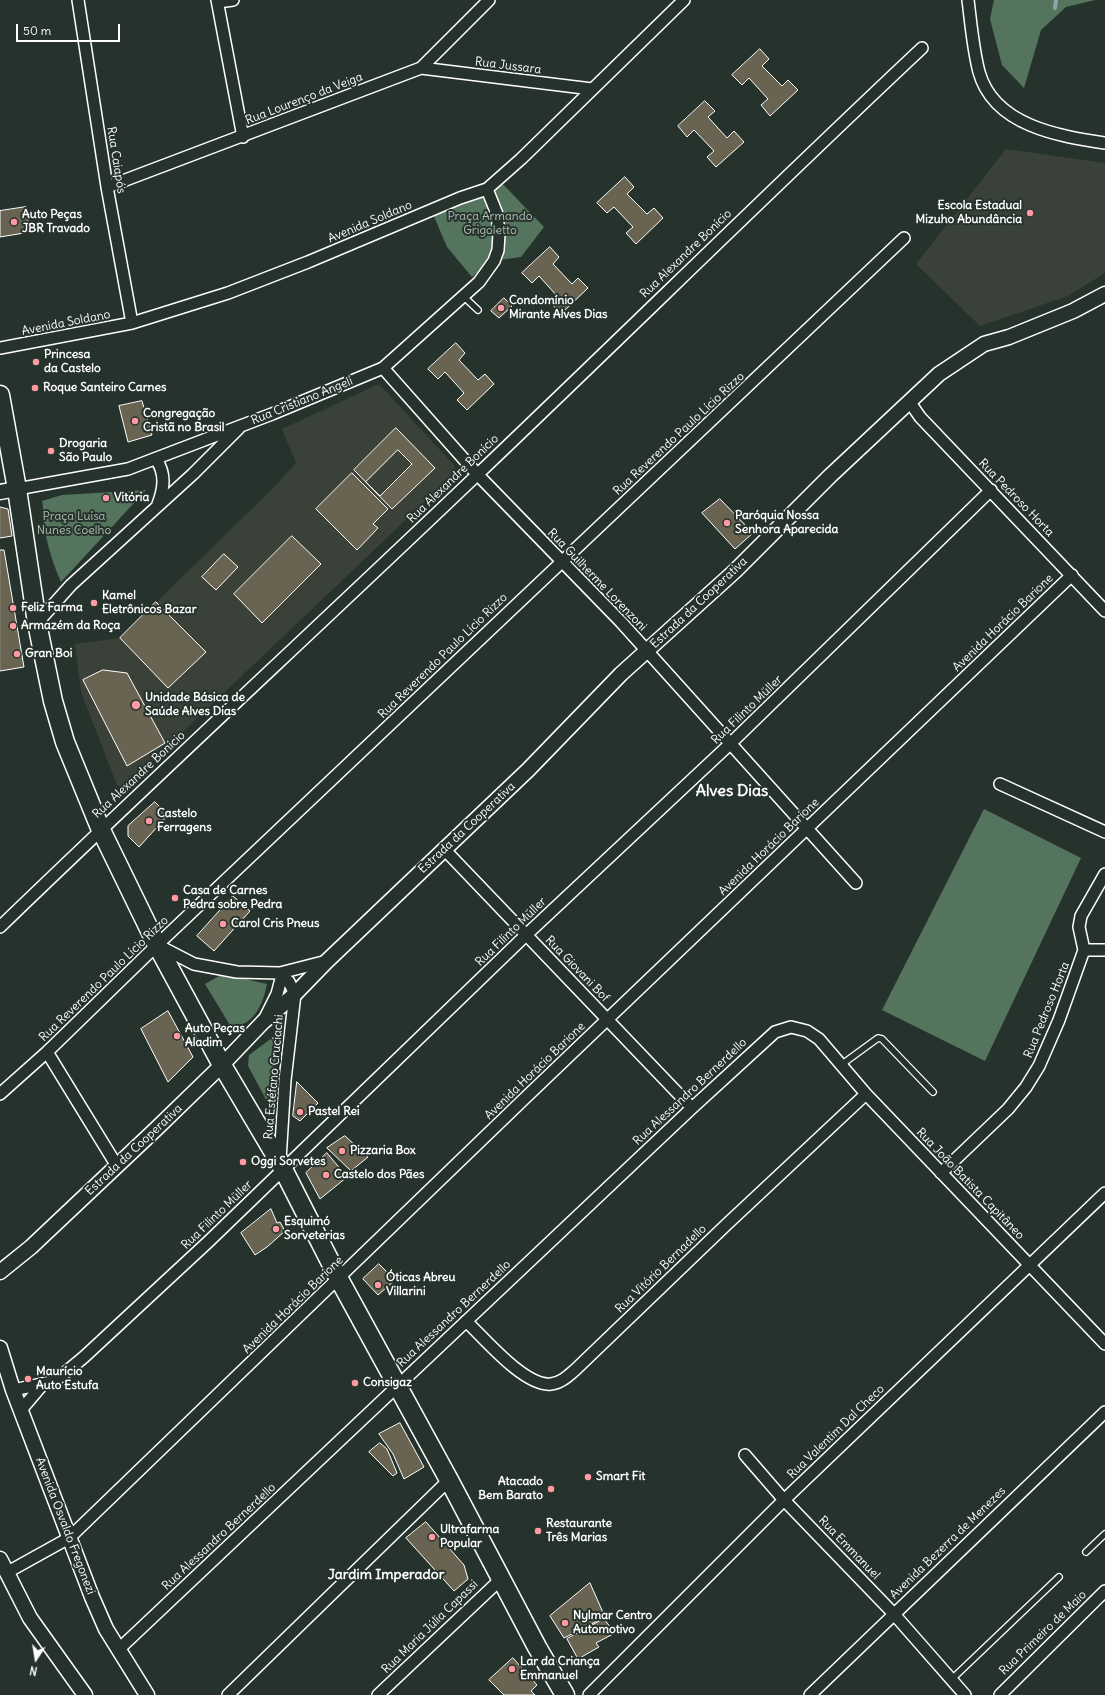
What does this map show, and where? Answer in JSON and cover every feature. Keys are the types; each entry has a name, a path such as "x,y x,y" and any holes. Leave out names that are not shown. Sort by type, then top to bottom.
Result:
{"main road":[{"path":"0,395 8,490 53,701 65,742 100,830 157,945 222,1066 282,1167 339,1279 449,1480 500,1579 565,1695"}],"street":[{"name":"Rua Caiapós","path":"78,0 107,187 132,323"},
{"path":"233,0 218,1 243,136"},
{"name":"Rua Lourenço da Veiga","path":"107,187 421,68 489,0"},
{"name":"Avenida Soldano","path":"0,348 132,323 228,293 279,274 460,198 487,189 521,159 684,0"},
{"path":"968,0 980,74 988,92 1003,109 1041,130 1105,143"},
{"name":"Rua Alexandre Bonício","path":"0,927 100,830 477,474 756,204 922,48"},
{"name":"Rua Jussara","path":"421,68 592,89"},
{"name":"Rua Cristiano Angeli","path":"8,490 128,469 241,426 383,368 479,282 489,269 498,250 499,234 497,214 487,189"},
{"name":"Rua Reverendo Paulo Lício Rizzo","path":"0,1094 47,1052 157,945 560,562 904,238"},
{"name":"Estrada da Cooperativa","path":"0,1272 31,1247 222,1066 263,1022 295,994 327,961 528,770 622,674 735,571 830,476 939,374 984,344 1009,337 1073,311 1105,294"},
{"name":"Rua Guilherme Lorenzoni","path":"383,368 477,474 560,562 620,622 856,882"},
{"name":"Rua Pedroso Horta","path":"909,401 920,417 1105,611"},
{"path":"37,623 71,585 199,468 241,426"},
{"path":"156,459 163,471 163,480 158,505"},
{"name":"Rua Filinto Müller","path":"14,1390 43,1384 60,1377 84,1358 526,935 730,744 991,490"},
{"name":"Avenida Horácio Barione","path":"6,1573 69,1538 524,1099 1072,575"},
{"path":"1000,784 1105,832"},
{"name":"Rua Giovani Bof","path":"444,849 692,1108"},
{"path":"1105,874 1081,916 1079,927 1084,950 1105,950"},
{"path":"157,945 194,964 237,972 281,974 289,982 295,994"},
{"name":"Rua Pedroso Horta","path":"941,1172 1008,1109 1026,1087 1039,1066 1050,1043 1084,950"},
{"name":"Estrada da Cooperativa","path":"263,1022 277,994 281,974 327,961"},
{"name":"Rua Estéfano Cruciachi","path":"282,1167 285,1080 295,994"},
{"name":"Rua Alessandro Bernerdello","path":"118,1650 692,1108 775,1032 791,1027 808,1032 819,1039"},
{"name":"Rua João Batista Capitâneo","path":"819,1039 866,1094 1105,1344"},
{"path":"47,1052 117,1166"},
{"name":"Rua Vitório Bernadello","path":"466,1321 521,1374 534,1382 544,1384 553,1384 561,1381 575,1370 726,1225 866,1094"},
{"name":"Rua Valentim Dal Checo","path":"589,1695 784,1500 1105,1193"},
{"name":"Avenida Osvaldo Fregonezi","path":"0,1348 21,1410 94,1604 118,1650 147,1695"},
{"name":"Rua Filinto Müller","path":"21,1410 43,1384"},
{"name":"Avenida Bezerra de Menezes","path":"810,1695 893,1613 1105,1412"},
{"name":"Rua Emmanuel","path":"745,1455 784,1500 893,1613 965,1695"},
{"path":"228,1695 449,1480"},
{"path":"0,1559 30,1618 85,1695"},
{"name":"Rua Maria Júlia Capassi","path":"378,1695 500,1579"},
{"name":"Rua Primeiro de Maio","path":"1000,1695 1105,1591"}],"lane":[{"path":"463,296 478,310"},
{"path":"841,1065 878,1038 882,1039 933,1092"},
{"path":"1086,1552 1105,1534"},
{"path":"952,1679 1060,1577"}],"shaded area":[{"name":"Escola Estadual Mizuho Abundância","path":"1006,149 1105,163 1105,273 1068,296 980,326 916,264"},
{"path":"379,384 454,465 455,473 125,787 121,788 117,785 81,692 75,644 120,638 276,485 296,463 282,429"}],"green space":[{"path":"994,0 1095,0 1066,7 1041,30 1024,88 1002,65 990,19"},
{"name":"Praça Armando Grigoletto","path":"498,179 544,227 521,257 492,261 472,277 447,247 430,207"},
{"name":"Praça Luísa Nunes Coelho","path":"146,490 61,582 47,540 42,501 62,495"},
{"path":"984,809 1081,858 985,1061 882,1010"},
{"path":"223,974 267,984 263,999 256,1013 246,1023 239,1026 231,1027 205,984"},
{"path":"280,1032 269,1105 248,1066 249,1055"}],"building":[{"path":"760,49 769,59 762,66 782,86 788,80 798,90 770,116 761,105 768,99 749,78 742,85 732,75"},
{"path":"705,101 715,111 708,117 727,138 734,131 744,142 716,167 707,157 714,151 694,130 687,137 678,126"},
{"path":"625,177 634,187 627,194 647,214 654,208 663,218 636,244 626,233 633,227 614,207 607,213 597,203"},
{"name":"Auto Peças JBR Travado","path":"26,207 30,232 0,237 0,211"},
{"path":"550,247 559,257 553,264 572,284 578,278 588,288 561,314 551,303 558,297 539,276 532,283 522,273"},
{"name":"Condomínio Mirante Alves Dias","path":"504,298 512,306 499,318 491,311"},
{"path":"456,343 465,353 459,360 478,380 485,374 494,384 467,410 457,400 464,393 445,372 438,379 428,369"},
{"name":"Congregação Cristã no Brasil","path":"142,401 152,435 128,442 119,406"},
{"path":"396,428 435,468 392,509 354,470"},
{"path":"398,450 412,464 380,496 366,482"},
{"path":"352,473 388,509 373,524 378,528 357,550 316,509"},
{"name":"Paróquia Nossa Senhora Aparecida","path":"720,499 753,533 735,549 702,513"},
{"path":"0,507 8,509 12,536 0,538"},
{"path":"292,536 321,564 262,623 234,594"},
{"path":"0,550 4,550 24,667 0,671"},
{"path":"224,554 238,567 216,590 202,577"},
{"path":"156,602 206,652 168,688 120,638"},
{"path":"103,670 127,673 165,743 127,766 83,680"},
{"name":"Castelo Ferragens","path":"155,802 168,815 139,847 128,836 128,826"},
{"name":"Carol Cris Pneus","path":"233,896 250,911 214,951 197,936"},
{"path":"168,1011 193,1057 168,1082 141,1029"},
{"path":"297,1082 318,1103 300,1121 293,1116"},
{"path":"345,1136 368,1157 351,1171 327,1148"},
{"name":"Castelo dos Pães","path":"327,1153 347,1177 320,1199 306,1173"},
{"path":"271,1209 277,1223 280,1222 285,1231 267,1247 255,1255 241,1233"},
{"path":"379,1264 395,1280 378,1295 363,1279"},
{"path":"400,1423 424,1467 404,1479 393,1454 379,1434"},
{"path":"380,1443 387,1449 397,1473 393,1476 369,1452"},
{"path":"426,1522 464,1565 468,1579 454,1591 406,1538"},
{"path":"590,1583 605,1617 564,1638 550,1616"},
{"path":"604,1619 615,1633 596,1643 599,1647 578,1659 567,1639"},
{"name":"Lar da Criança Emmanuel","path":"513,1658 537,1685 531,1691 535,1695 504,1695 489,1680"}],"waterway":[{"path":"1055,8 1056,0"}],"place":[{"name":"Escola Estadual Mizuho Abundância","path":"1030,213"},
{"name":"Auto Peças JBR Travado","path":"14,222"},
{"name":"Condomínio Mirante Alves Dias","path":"501,308"},
{"name":"Princesa da Castelo","path":"36,362"},
{"name":"Roque Santeiro Carnes","path":"35,388"},
{"name":"Congregação Cristã no Brasil","path":"135,421"},
{"name":"Drogaria São Paulo","path":"51,451"},
{"name":"Vitória","path":"106,498"},
{"name":"Paróquia Nossa Senhora Aparecida","path":"727,523"},
{"name":"Kamel Eletrônicos Bazar","path":"94,603"},
{"name":"Feliz Farma","path":"13,608"},
{"name":"Armazém da Roça","path":"13,626"},
{"name":"Gran Boi","path":"17,654"},
{"name":"Unidade Básica de Saúde Alves Dias","path":"136,705"},
{"name":"Castelo Ferragens","path":"149,821"},
{"name":"Casa de Carnes Pedra sobre Pedra","path":"175,898"},
{"name":"Carol Cris Pneus","path":"223,924"},
{"name":"Auto Peças Aladim","path":"177,1036"},
{"name":"Pastel Rei","path":"300,1112"},
{"name":"Pizzaria Box","path":"342,1151"},
{"name":"Oggi Sorvetes","path":"243,1162"},
{"name":"Castelo dos Pães","path":"326,1175"},
{"name":"Esquimó Sorveterias","path":"276,1229"},
{"name":"Óticas Abreu Villarini","path":"378,1285"},
{"name":"Maurício Auto Estufa","path":"28,1379"},
{"name":"Consigaz","path":"355,1383"},
{"name":"Smart Fit","path":"588,1477"},
{"name":"Atacado Bem Barato","path":"551,1489"},
{"name":"Restaurante Três Marias","path":"538,1531"},
{"name":"Ultrafarma Popular","path":"432,1537"},
{"name":"Nylmar Centro Automotivo","path":"565,1623"},
{"name":"Lar da Criança Emmanuel","path":"512,1669"}],"district":[{"name":"Alves Dias","path":"732,791"},
{"name":"Jardim Imperador","path":"386,1575"}]}
